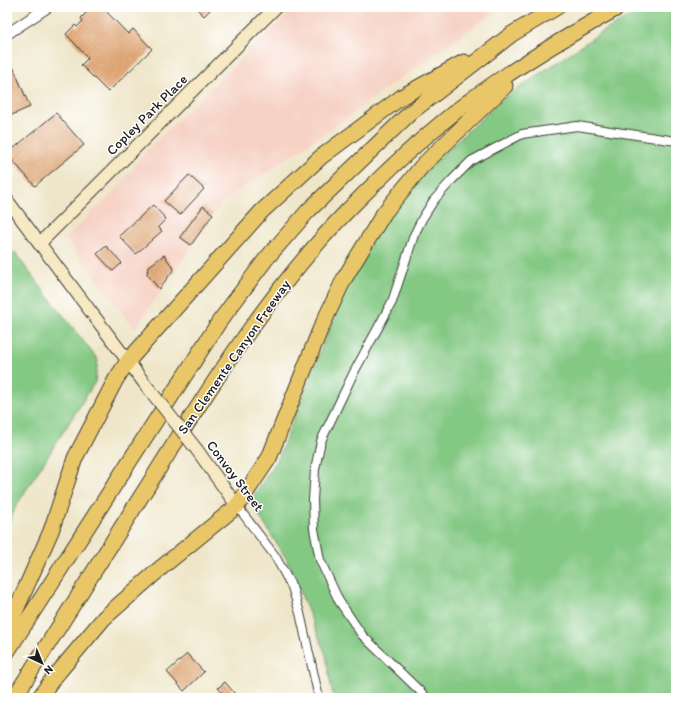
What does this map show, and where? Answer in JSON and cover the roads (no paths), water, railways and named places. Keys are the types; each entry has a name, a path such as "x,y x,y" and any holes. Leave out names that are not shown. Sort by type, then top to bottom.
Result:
{"highway":[{"name":"San Clemente Canyon Freeway","path":"7,652 220,322 266,260 308,211 410,113 512,34 557,7"},
{"name":"San Clemente Canyon Freeway","path":"14,698 194,412 269,302 319,242 362,195 416,145 468,103 568,36 619,7"},
{"path":"7,630 51,531 75,458 116,379 128,361 262,211 321,157 403,96 512,34"},
{"path":"39,698 52,680 104,618 162,567 237,506 269,458 320,330 344,279 384,213 422,166 531,60"}],"main road":[{"name":"Copley Park Place","path":"39,244 276,7"},
{"name":"Convoy Street","path":"7,200 197,450 237,506"}],"street":[{"path":"7,34 48,7"},
{"path":"427,698 362,635 339,600 320,560 314,529 313,508 315,469 321,441 392,302 414,235 422,219 434,200 450,181 471,161 522,134 577,126 676,141"},
{"name":"Convoy Street","path":"237,506 275,556 292,587 300,613 319,698"}]}
